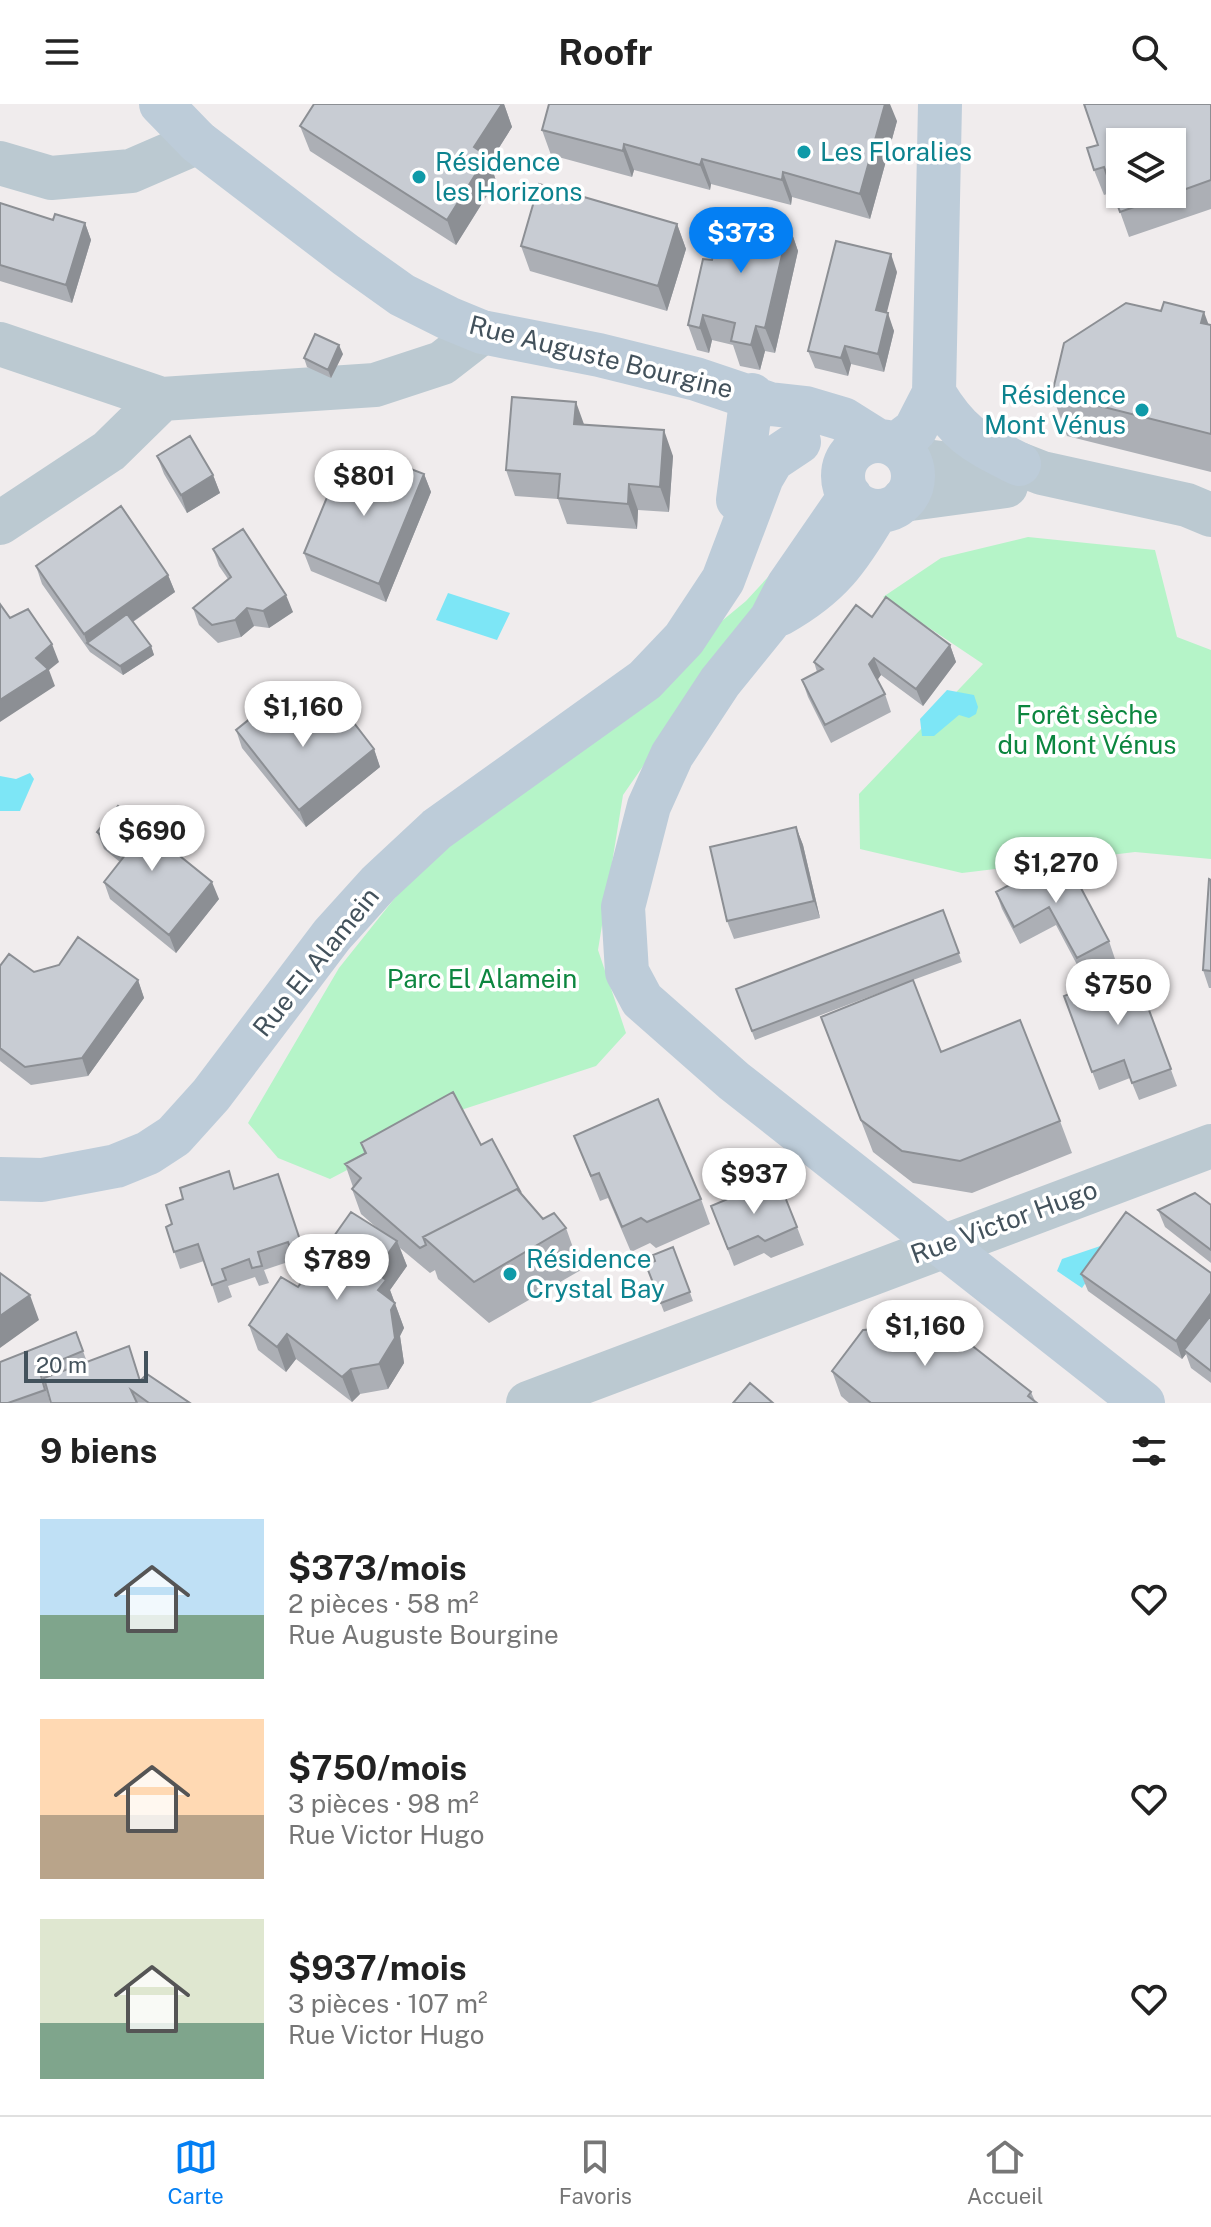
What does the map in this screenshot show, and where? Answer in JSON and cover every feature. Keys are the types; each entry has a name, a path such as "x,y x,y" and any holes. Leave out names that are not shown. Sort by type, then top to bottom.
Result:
{"street":[{"name":"Rue Auguste Bourgine","path":"161,104 198,142 402,295 482,332 599,355 843,419 879,475"},
{"path":"940,104 934,393 915,430 804,562 771,619 720,682 672,755 649,806 623,907 627,972 642,1000 672,1027 940,1245 1143,1403"},
{"path":"0,163 51,178 131,171 198,142"},
{"path":"0,344 162,399 375,385 442,363 482,332"},
{"path":"696,379 724,427 739,486"},
{"path":"934,393 952,424 970,439 1031,468 1187,505 1211,515"},
{"path":"0,523 109,451 162,399"},
{"path":"761,399 799,442 879,475 988,491 1031,468"},
{"name":"Rue El Alamein","path":"735,547 739,486 761,399"},
{"name":"Rue El Alamein","path":"0,1179 42,1180 116,1166 148,1153 174,1136 211,1095 332,935 379,883 437,829 645,680 674,649 707,609 772,460 799,442"},
{"name":"Rue Victor Hugo","path":"528,1403 940,1245 1211,1146"}],"green space":[{"name":"Forêt sèche du Mont Vénus","path":"1028,537 1155,550 1177,637 1211,650 1211,859 1135,852 962,873 860,849 859,794 983,664 883,597 941,558"},
{"name":"Parc El Alamein","path":"792,551 623,795 598,950 626,1033 596,1066 461,1110 330,1179 278,1158 248,1123 339,968 410,879 746,601"}],"water":[{"path":"448,593 510,613 497,640 436,620"},
{"path":"947,690 974,695 978,707 976,714 969,718 959,715 934,736 922,736 920,719"},
{"path":"30,773 34,779 20,811 0,811 0,776 16,779"},
{"path":"1115,1241 1082,1288 1057,1271 1062,1259"}],"building":[{"name":"Résidence les Horizons","path":"314,104 502,104 474,147 487,156 447,220 300,126"},
{"path":"549,104 885,104 860,194 783,172 782,180 702,159 700,165 624,144 623,151 542,130"},
{"path":"1084,104 1211,104 1211,180 1186,189 1186,128 1106,128 1106,173 1104,167 1094,170 1087,148 1098,145"},
{"path":"539,184 677,224 658,286 521,246"},
{"path":"0,203 53,220 55,214 85,223 66,285 0,265"},
{"path":"723,211 789,225 765,328 756,326 751,345 731,341 735,323 703,315 700,328 688,325 703,259 712,260"},
{"path":"836,241 891,254 876,310 888,313 878,354 845,346 841,358 808,351"},
{"path":"1164,302 1204,312 1201,323 1211,325 1211,434 1052,394 1064,343 1126,303 1161,311"},
{"path":"315,334 339,345 328,370 304,358"},
{"path":"512,397 576,402 574,424 664,430 660,487 629,484 628,504 558,498 560,474 506,470"},
{"path":"190,436 213,475 181,495 157,456"},
{"path":"380,457 424,474 379,584 304,553 342,461 374,474"},
{"path":"121,506 168,575 84,634 36,566"},
{"path":"243,529 286,595 263,611 247,608 235,620 212,625 193,608 231,577 213,549"},
{"path":"886,597 950,645 916,689 874,658 869,664 885,694 825,725 802,680 823,669 814,662 856,605 872,617"},
{"path":"0,604 10,618 28,609 52,644 36,658 48,669 0,700"},
{"path":"127,614 151,646 120,666 87,643"},
{"path":"277,697 290,714 305,702 327,730 347,714 374,749 299,810 236,730"},
{"path":"118,806 212,882 169,935 104,882 126,854 97,832"},
{"path":"796,827 814,901 727,921 710,847"},
{"path":"1064,856 1109,941 1077,958 1049,907 1014,927 996,892"},
{"path":"1211,880 1211,971 1203,970"},
{"path":"943,910 959,953 752,1031 736,989"},
{"path":"78,937 138,980 82,1058 25,1067 0,1048 0,966 9,954 34,972 59,965"},
{"path":"1134,970 1171,1069 1132,1083 1124,1060 1092,1072 1064,996"},
{"path":"913,980 941,1052 1020,1020 1060,1121 960,1161 902,1151 861,1120 821,1017"},
{"path":"453,1092 481,1145 492,1139 521,1193 517,1189 423,1237 426,1245 420,1248 352,1189 361,1178 345,1164 366,1153 361,1143"},
{"path":"658,1099 701,1199 647,1222 641,1218 622,1227 599,1173 591,1176 574,1136"},
{"path":"229,1171 234,1189 278,1174 303,1249 292,1253 288,1242 258,1252 262,1266 252,1268 249,1259 222,1269 226,1280 212,1285 198,1244 174,1252 166,1227 172,1224 166,1205 183,1199 180,1188"},
{"path":"770,1181 775,1195 783,1192 797,1227 765,1241 758,1236 728,1249 711,1206"},
{"path":"517,1189 543,1219 554,1213 566,1228 474,1282 423,1237"},
{"path":"1195,1193 1211,1205 1211,1250 1158,1210"},
{"path":"351,1212 397,1241 375,1272 386,1280 378,1290 395,1303 391,1310 395,1338 379,1364 351,1369 342,1377 287,1334 277,1347 249,1325 281,1277 298,1287"},
{"path":"1126,1212 1211,1273 1211,1293 1176,1341 1081,1274"},
{"path":"673,1247 690,1292 661,1303 646,1265 655,1261 653,1255"},
{"path":"0,1273 30,1295 0,1316"},
{"path":"914,1307 953,1338 956,1333 1031,1392 1028,1396 1037,1403 871,1403 832,1371 863,1330 889,1328 895,1332"},
{"path":"1211,1315 1211,1371 1184,1350"},
{"path":"76,1332 83,1351 39,1369 45,1390 0,1403 0,1362"},
{"path":"129,1346 140,1381 147,1374 190,1403 149,1403 131,1390 137,1403 51,1403 44,1378"},
{"path":"750,1383 773,1403 733,1403"}],"place":[{"name":"Les Floralies","path":"804,152"},
{"name":"Résidence les Horizons","path":"419,177"},
{"name":"Résidence Mont Vénus","path":"1142,410"},
{"name":"Résidence Crystal Bay","path":"510,1274"}]}
